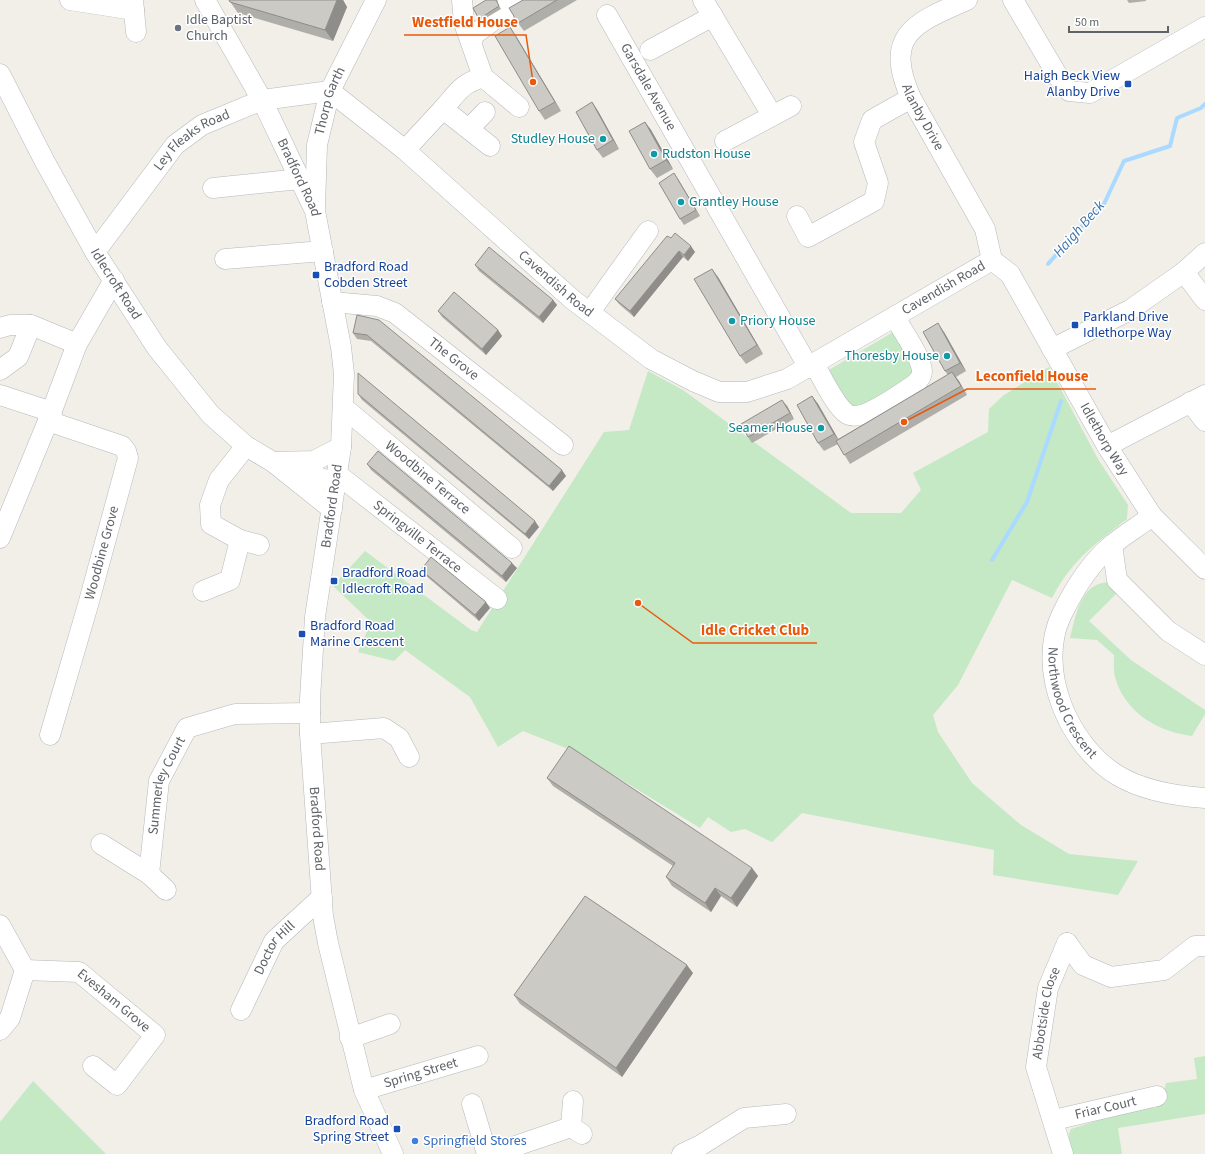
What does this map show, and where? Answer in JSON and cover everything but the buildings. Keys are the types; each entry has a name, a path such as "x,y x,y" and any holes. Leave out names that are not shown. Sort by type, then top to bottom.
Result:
{"street":[{"path":"70,0 133,5 136,32"},
{"name":"Bradford Road","path":"205,0 262,100 315,211 341,347 344,374 344,407 341,446 315,617 310,734 322,897 328,943 350,1038 364,1090 393,1154"},
{"name":"Thorp Garth","path":"315,211 317,145 330,91 376,0"},
{"path":"462,0 464,23 484,77 519,108"},
{"path":"471,42 475,34 505,12 508,2 511,0"},
{"name":"Alanby Drive","path":"967,0 914,28 903,40 900,59 904,83 911,98 985,229 992,260"},
{"path":"1013,0 1059,78 1069,91 1090,93 1205,27"},
{"path":"650,50 708,8 772,116"},
{"name":"Garsdale Avenue","path":"607,15 812,366"},
{"name":"Idlecroft Road","path":"0,74 45,162 95,252 162,354 210,414 246,446 273,462 332,509"},
{"path":"405,150 443,109 458,89 469,81 484,77"},
{"name":"Ley Fleaks Road","path":"95,252 175,145 202,125 262,100 330,91"},
{"name":"Cavendish Road","path":"330,91 405,150 573,300 651,359 693,381 719,392 747,392 787,379 812,366 992,260"},
{"path":"797,216 808,237 874,201 878,183 864,142 872,120 911,98"},
{"path":"725,140 791,106"},
{"path":"443,109 490,146"},
{"path":"469,129 485,112"},
{"path":"213,188 300,179"},
{"path":"590,312 648,231"},
{"path":"225,259 323,250"},
{"path":"1052,349 1130,310 1184,272 1205,253"},
{"name":"Idlethorp Way","path":"992,260 1010,274 1107,446 1152,516 1205,568"},
{"path":"1184,272 1205,300"},
{"path":"0,538 50,417 77,344 114,280"},
{"name":"The Grove","path":"332,302 378,306 396,312 563,445"},
{"name":"Cavendish Road","path":"812,366 839,406 847,414 855,416 868,413 914,385 920,379 922,372 918,358 895,317"},
{"path":"0,328 10,325 31,325 77,344"},
{"path":"0,370 18,357 31,325"},
{"path":"0,395 50,417"},
{"path":"1107,446 1198,399 1205,421"},
{"name":"Woodbine Terrace","path":"344,407 512,548"},
{"name":"Woodbine Grove","path":"50,417 122,446 126,451 128,458 88,605 50,735"},
{"path":"246,446 219,480 210,505 211,524 240,540 259,545"},
{"path":"273,462 314,461 341,446"},
{"name":"Idlecroft Road","path":"273,462 336,479"},
{"name":"Springville Terrace","path":"336,479 497,599"},
{"name":"Northwood Crescent","path":"1152,516 1112,545 1086,573 1061,617 1053,646 1054,680 1063,708 1076,736 1096,758 1118,776 1147,789 1205,798"},
{"path":"203,591 230,580 240,540"},
{"path":"1112,545 1116,580 1168,631 1205,655"},
{"name":"Summerley Court","path":"149,874 159,781 187,728 235,714 310,713"},
{"path":"310,734 384,728 399,738 409,757"},
{"path":"101,844 149,874 166,890"},
{"name":"Doctor Hill","path":"241,1010 274,941 322,897"},
{"path":"0,925 25,970 10,1018 0,1030"},
{"name":"Abbotside Close","path":"1063,1154 1054,1120 1036,1066 1048,988 1067,943 1082,965 1111,978 1164,970 1195,946 1205,946"},
{"name":"Evesham Grove","path":"25,970 79,972 155,1035 117,1085 93,1066"},
{"path":"350,1038 390,1024"},
{"name":"Spring Street","path":"364,1090 478,1056"},
{"name":"Friar Court","path":"1054,1120 1157,1096"},
{"path":"492,1154 576,1131 574,1101"},
{"path":"472,1104 487,1154"},
{"path":"682,1154 701,1145 744,1118 786,1114"}],"green space":[{"path":"895,331 913,364 914,376 878,400 854,407 847,404 827,371"},
{"path":"1049,367 1098,459 1128,505 1127,519 1094,545 1076,563 1059,585 1052,598 1012,580 958,685 933,715 938,732 972,783 1021,825 1069,854 1138,861 1118,895 993,875 994,850 802,813 772,842 745,829 731,832 708,817 700,828 576,752 523,731 498,747 470,697 405,650 394,661 358,652 371,622 333,586 365,551 471,630 477,632 604,432 629,430 648,371 683,390 851,513 901,513 921,490 913,473 988,432 989,409 1004,395"},
{"path":"1108,582 1120,590 1089,621 1131,660 1205,710 1205,714 1192,736 1168,730 1145,719 1127,702 1121,692 1115,677 1114,655 1097,640 1070,638 1077,611 1085,595 1091,588"},
{"path":"1205,1056 1205,1114 1118,1128 1122,1154 1072,1154 1069,1144 1071,1129 1140,1107 1155,1108 1161,1103 1166,1083 1197,1079 1194,1058"},
{"path":"33,1081 106,1154 0,1154 0,1122"}],"waterway":[{"name":"Haigh Beck","path":"1048,264 1078,230 1104,204 1124,161 1170,146 1177,118 1201,108 1205,104"},
{"path":"992,560 1027,502 1061,401"}],"place":[{"name":"Idle Baptist Church","path":"178,28"},
{"name":"Westfield House","path":"533,82"},
{"name":"Haigh Beck View Alanby Drive","path":"1128,84"},
{"name":"Studley House","path":"603,139"},
{"name":"Rudston House","path":"654,154"},
{"name":"Grantley House","path":"681,202"},
{"name":"Bradford Road Cobden Street","path":"316,275"},
{"name":"Priory House","path":"732,321"},
{"name":"Parkland Drive Idlethorpe Way","path":"1075,325"},
{"name":"Thoresby House","path":"947,356"},
{"name":"Leconfield House","path":"904,422"},
{"name":"Seamer House","path":"821,428"},
{"name":"Bradford Road Idlecroft Road","path":"334,581"},
{"name":"Idle Cricket Club","path":"638,603"},
{"name":"Bradford Road Marine Crescent","path":"302,634"},
{"name":"Bradford Road Spring Street","path":"397,1129"},
{"name":"Springfield Stores","path":"415,1141"}]}
